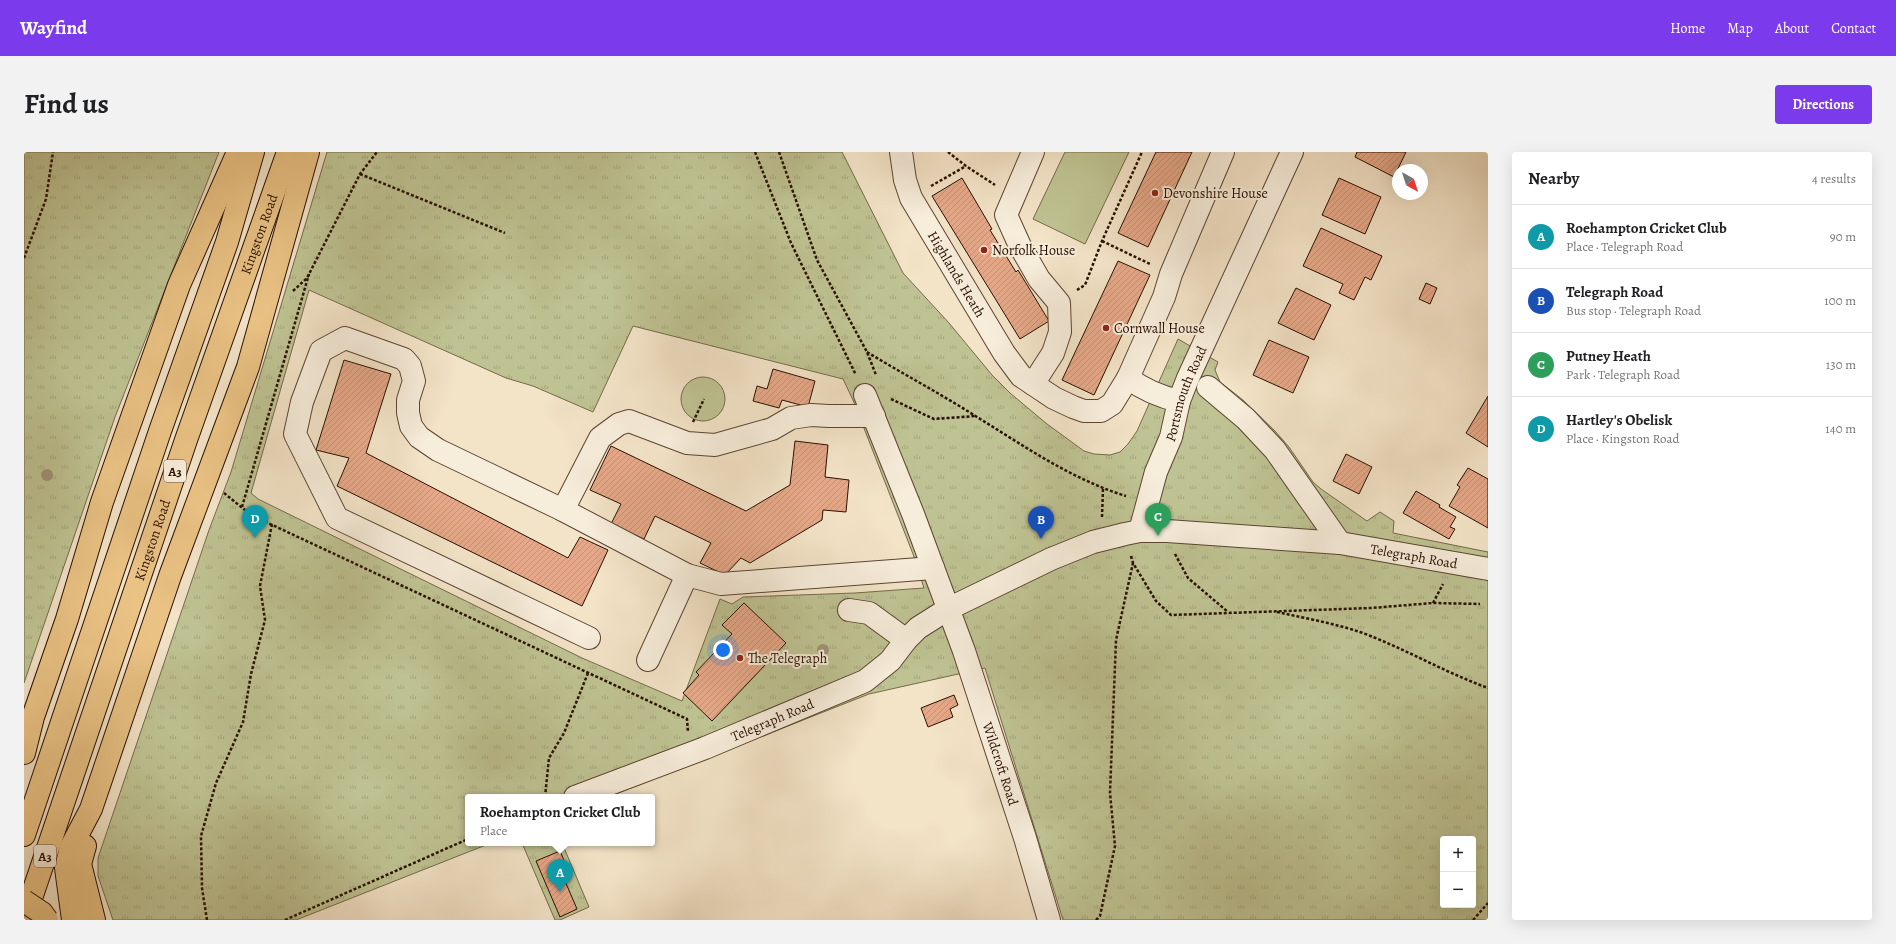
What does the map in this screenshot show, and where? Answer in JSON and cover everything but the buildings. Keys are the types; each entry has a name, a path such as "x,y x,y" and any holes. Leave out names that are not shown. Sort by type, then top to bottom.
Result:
{"main road":[{"path":"24,754 29,726 67,619 102,502 179,285 238,152"},
{"name":"Kingston Road","path":"24,835 160,431 227,242 253,152"},
{"name":"Kingston Road","path":"24,919 186,440 288,152"},
{"name":"A3","path":"73,920 66,868 71,847 90,809 170,576 248,367 308,152"},
{"path":"90,809 87,837 80,864 94,920"},
{"path":"24,901 42,913 47,920"}],"street":[{"name":"Highlands Heath","path":"901,152 905,180 911,198 1004,353 1021,376 1073,407 1094,411 1101,411 1112,404 1128,378 1164,297 1171,274 1223,152"},
{"path":"1033,152 1006,215 1020,246 1039,279 1058,302 1060,332 1053,353 1033,384"},
{"name":"Portsmouth Road","path":"1133,532 1148,503 1156,472 1170,437 1188,378 1292,152"},
{"path":"589,638 337,518 295,434 302,402 322,351 345,338 404,359 410,366 414,381 408,400 408,413 411,426 418,437 438,450 563,510 687,575 721,584 933,568"},
{"path":"1128,378 1152,392 1180,401"},
{"path":"1208,387 1246,419 1274,450 1340,543"},
{"name":"Wildcroft Road","path":"872,388 874,416 967,658 1025,838 1049,920"},
{"path":"563,510 600,438 619,424 629,422 687,443 715,445 772,429 792,418 804,416 874,416"},
{"name":"Telegraph Road","path":"583,794 688,754 865,681 890,661 906,640 918,628 948,609 1051,559 1093,542 1133,532 1167,531 1340,543 1488,569"},
{"path":"648,660 687,575"},
{"path":"849,610 869,613 906,640"}],"path":[{"path":"24,258 46,199 53,152"},
{"path":"242,508 309,274 360,174 377,152"},
{"path":"755,152 791,243 872,388 934,419 976,416"},
{"path":"779,152 817,260 867,352 872,388"},
{"path":"948,152 984,179 1014,195"},
{"path":"1058,302 1085,285 1102,241 1142,152"},
{"path":"911,198 966,166"},
{"path":"360,174 505,233"},
{"path":"1102,241 1171,274"},
{"path":"293,292 309,274"},
{"path":"867,352 976,416 1022,446 1103,489 1148,503"},
{"path":"221,491 251,515 687,719 688,754"},
{"path":"207,920 202,888 201,836 216,783 243,722 251,674 265,620 260,586 272,524"},
{"path":"1167,531 1168,541 1188,578 1228,612"},
{"path":"1096,920 1100,916 1115,846 1110,793 1116,640 1133,563 1133,532"},
{"path":"1133,563 1156,601 1171,615 1371,608 1433,604 1480,604"},
{"path":"1274,611 1359,632 1408,651 1460,678 1488,688"},
{"path":"545,794 549,758 564,733 588,673"},
{"path":"285,920 465,840"},
{"path":"1473,920 1488,903"}],"green space":[{"path":"24,152 219,152 115,417 24,683"},
{"path":"327,152 842,152 903,273 949,323 992,375 1010,393 1047,424 1084,451 1094,454 1110,455 1120,452 1128,444 1137,431 1178,339 1218,362 1215,370 1220,382 1243,400 1275,431 1289,447 1313,482 1367,521 1380,512 1394,521 1393,533 1488,552 1488,920 1063,920 985,668 869,694 616,794 465,794 465,846 483,846 296,920 113,920 98,876 98,858 209,530 231,472","holes":["309,290 506,378 533,386 593,412 633,326 843,379 853,400 913,554 924,588 855,593 743,597 732,604 720,599 682,701 582,658 258,499 251,493"]},
{"path":"1065,152 1129,152 1085,244 1033,219"},
{"path":"699,377 707,377 712,378 719,383 724,390 724,408 719,415 712,420 699,421 691,418 684,411 681,403 681,395 684,387 691,380"},
{"path":"523,846 563,846 589,907 560,920 555,920"}],"place":[{"name":"Devonshire House","path":"1155,193"},
{"name":"Norfolk House","path":"984,250"},
{"name":"Cornwall House","path":"1106,328"},
{"name":"Putney Heath","path":"1158,536"},
{"name":"Hartley's Obelisk","path":"255,538"},
{"name":"Telegraph Road","path":"1041,539"},
{"name":"The Telegraph","path":"740,658"},
{"name":"Roehampton Cricket Club","path":"560,892"}]}
